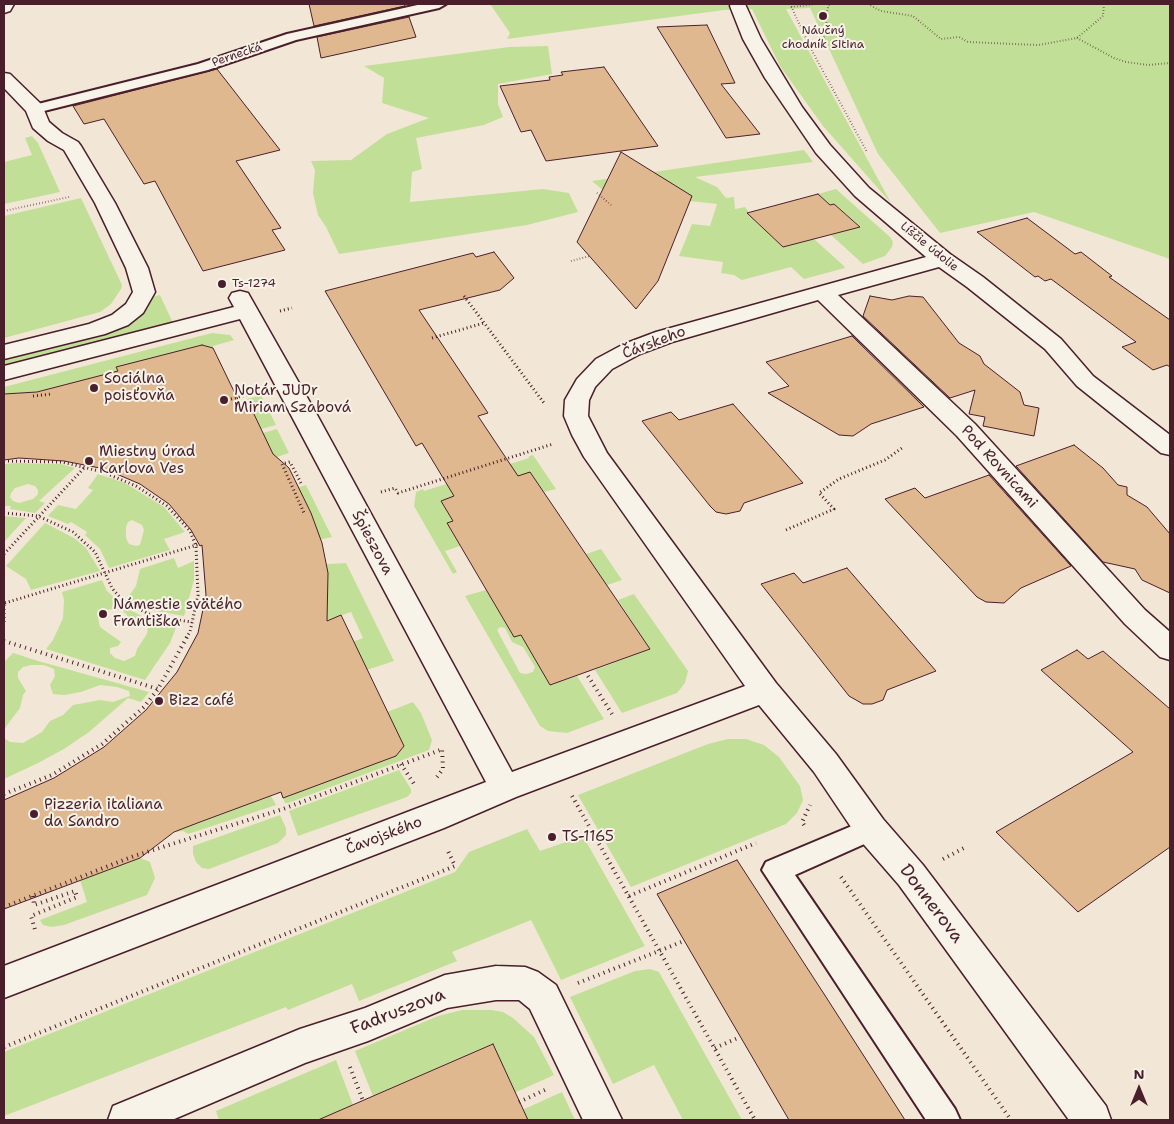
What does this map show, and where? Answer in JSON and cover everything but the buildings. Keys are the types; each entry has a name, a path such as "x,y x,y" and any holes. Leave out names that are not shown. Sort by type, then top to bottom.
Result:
{"street":[{"path":"4,8 6,4"},
{"name":"Líščie údolie","path":"737,5 752,39 774,78 823,149 862,192 942,260 975,282 1053,344 1085,381 1170,447"},
{"path":"4,78 35,109 40,124 54,137 71,146 105,203 133,260 144,292 135,308 120,320 96,329 4,352"},
{"name":"Čárskeho","path":"765,691 598,457 584,435 576,416 577,400 585,384 604,364 632,349 664,337 942,260"},
{"name":"Pod Rovnicami","path":"822,292 966,430 1135,617 1170,649"},
{"name":"Špieszova","path":"4,373 243,304 304,413 355,512 505,788"},
{"name":"Čavojského","path":"4,982 427,806 505,788 765,691"},
{"name":"Donnerova","path":"765,691 825,763 871,829 911,875 1092,1120"},
{"name":"Fadruszova","path":"127,1120 300,1047 368,1024 445,992 496,983 525,984 543,997"},
{"path":"543,997 603,1120"}],"lane":[{"name":"Pernecká","path":"35,109 202,67 292,37 439,4"},
{"path":"871,829 776,870 944,1120"}],"path":[{"path":"815,4 790,5 811,49 870,157"},
{"path":"811,49 822,41 828,31 826,16 829,4"},
{"path":"868,4 882,11 913,16 941,39 959,37 968,42 1038,45 1077,38 1104,16 1104,4"},
{"path":"1077,38 1114,58 1126,62 1148,65 1170,63"},
{"path":"598,193 611,205"},
{"path":"4,212 76,196"},
{"path":"571,261 590,256"},
{"path":"464,296 547,407"},
{"path":"432,338 484,323"},
{"path":"231,398 264,390"},
{"path":"395,488 398,493 554,443"},
{"path":"786,530 834,509 819,493 839,479 885,460 902,448"},
{"path":"4,461 62,462 103,472 136,486 167,506 190,531 198,545 198,595 190,632 158,689 144,707 102,744 52,775 4,794"},
{"path":"301,483 290,462 282,464 304,513"},
{"path":"4,554 84,468"},
{"path":"4,513 38,516 74,532 95,552 112,588 124,601 138,610 155,617 192,622"},
{"path":"4,623 5,602 198,545"},
{"path":"4,641 158,689"},
{"path":"588,676 616,721"},
{"path":"427,806 434,782 443,769 443,749 439,740"},
{"path":"4,907 134,856 283,809 443,749"},
{"path":"4,1047 455,866 427,806 402,764"},
{"path":"569,792 755,1120"},
{"path":"807,830 802,822 810,809 810,802"},
{"path":"629,896 758,842"},
{"path":"839,875 1011,1120"},
{"path":"33,896 34,905 75,891 77,897 31,916 38,938"},
{"path":"543,997 684,941"},
{"path":"715,1048 740,1037"},
{"path":"357,1083 363,1101"},
{"path":"519,1102 532,1096"}],"green space":[{"path":"490,4 1170,4 1170,259 1034,212 940,233 878,154 810,8 786,9 891,203 823,126 780,66 752,9 724,10 507,39 510,33"},
{"path":"548,46 552,74 498,84 498,104 503,117 484,125 416,138 422,169 412,172 410,202 543,189 569,193 578,212 527,225 339,254 318,215 313,193 315,170 311,161 351,160 387,134 429,118 382,103 384,78 364,66 509,47"},
{"path":"32,136 38,143 60,192 4,204 4,162 32,155 25,138"},
{"path":"804,150 813,162 695,177 717,187 726,198 734,197 735,209 745,207 758,224 783,247 814,239 845,268 804,279 791,267 742,280 734,275 721,273 723,262 679,256 692,224 710,226 717,204 690,201 688,193 676,187 618,203 592,181"},
{"path":"836,189 890,237 893,242 892,247 885,256 863,264 831,235 860,226 834,204 830,205 818,194"},
{"path":"81,198 122,285 121,289 111,304 100,312 4,338 4,216"},
{"path":"160,295 173,323 4,367 4,357 105,332 143,312 152,297"},
{"path":"212,333 230,335 234,340 213,346 213,348 202,345 116,368 118,371 37,392 4,394 4,387"},
{"path":"261,395 276,425 261,429 247,399"},
{"path":"277,429 289,453 271,459 249,437"},
{"path":"533,455 556,489 544,492 531,473 441,501 453,521 447,523 460,546 445,551 457,572 453,574 414,506 416,492 529,458 529,456"},
{"path":"4,464 61,464 75,468 39,501 45,503 35,513 10,509 11,506 4,506","holes":["28,484 35,486 38,494 33,499 19,503 13,501 10,497 15,488"]},
{"path":"98,474 125,483 164,507 185,532 164,539 170,550 109,568 100,549 85,535 87,532 71,522 68,524 48,516 58,505 76,509 93,490 88,488","holes":["132,520 142,525 144,530 140,545 129,544 126,538 128,522"]},
{"path":"306,485 332,537 309,542 284,492"},
{"path":"4,516 26,518 4,542"},
{"path":"45,523 74,538 86,548 100,571 31,590 26,579 6,566"},
{"path":"601,549 622,580 607,585 586,554"},
{"path":"174,558 178,568 194,561 194,580 184,616 149,610 128,597 136,586 140,569"},
{"path":"346,563 394,661 367,670 347,644 363,638 351,612 316,624 313,565"},
{"path":"102,580 107,591 126,608 154,622 177,625 170,643 145,680 46,649 53,640 63,618 64,600 62,592","holes":["115,609 123,611 127,615 125,622 146,623 148,627 147,634 137,649 135,656 124,661 115,658 110,653 110,648 118,646 121,642 100,627 98,618 104,610"]},
{"path":"486,590 514,637 521,635 550,685 577,676 604,719 567,733 548,731 540,726 465,596","holes":["500,627 505,628 512,642 523,647 535,667 533,672 520,673 497,630"]},
{"path":"634,594 688,671 685,683 677,693 622,713 595,670 650,649 618,600"},
{"path":"13,653 149,692 141,702 128,698 89,732 64,749 4,779 4,738 4,662","holes":["44,665 54,669 55,676 50,685 53,694 64,695 81,692 100,685 129,691 130,696 113,702 100,700 73,705 63,715 50,721 42,732 23,743 10,742 4,738 5,728 20,708 26,691 18,678 18,672 23,667"]},
{"path":"413,702 421,713 432,740 429,750 285,803 283,798 396,756 404,746 387,712"},
{"path":"728,739 746,739 764,745 779,757 800,786 803,800 797,813 786,824 631,887 578,795 708,744"},
{"path":"399,770 411,789 411,793 407,797 298,836 289,811"},
{"path":"271,796 276,805 188,834 183,831 174,832"},
{"path":"280,815 286,828 286,835 278,843 209,869 202,868 196,862 193,846"},
{"path":"527,829 540,851 583,836 645,946 561,980 531,920 452,952 457,961 359,1001 352,984 288,1010 286,1007 4,1116 4,1052 455,872 469,852"},
{"path":"140,858 150,862 155,878 147,895 64,925 51,927 43,925 40,920 87,902 80,880"},
{"path":"650,969 659,972 742,1120 683,1120 654,1065 613,1084 570,997 635,971"},
{"path":"462,1010 491,1010 503,1012 513,1018 534,1037 554,1075 514,1093 492,1044 373,1096 355,1051 438,1016"},
{"path":"336,1060 353,1105 318,1120 219,1120 216,1111"},
{"path":"562,1092 575,1120 527,1120 522,1110"}],"place":[{"name":"Náučný chodník Sitina","path":"823,16"},
{"name":"Ts-1274","path":"222,284"},
{"name":"Sociálna poisťovňa","path":"94,388"},
{"name":"Notár JUDr Miriam Szabová","path":"224,400"},
{"name":"Miestny úrad Karlova Ves","path":"89,461"},
{"name":"Námestie svätého Františka","path":"103,614"},
{"name":"Bizz café","path":"159,701"},
{"name":"Pizzeria italiana da Sandro","path":"34,814"},
{"name":"TS-1165","path":"552,837"}]}
